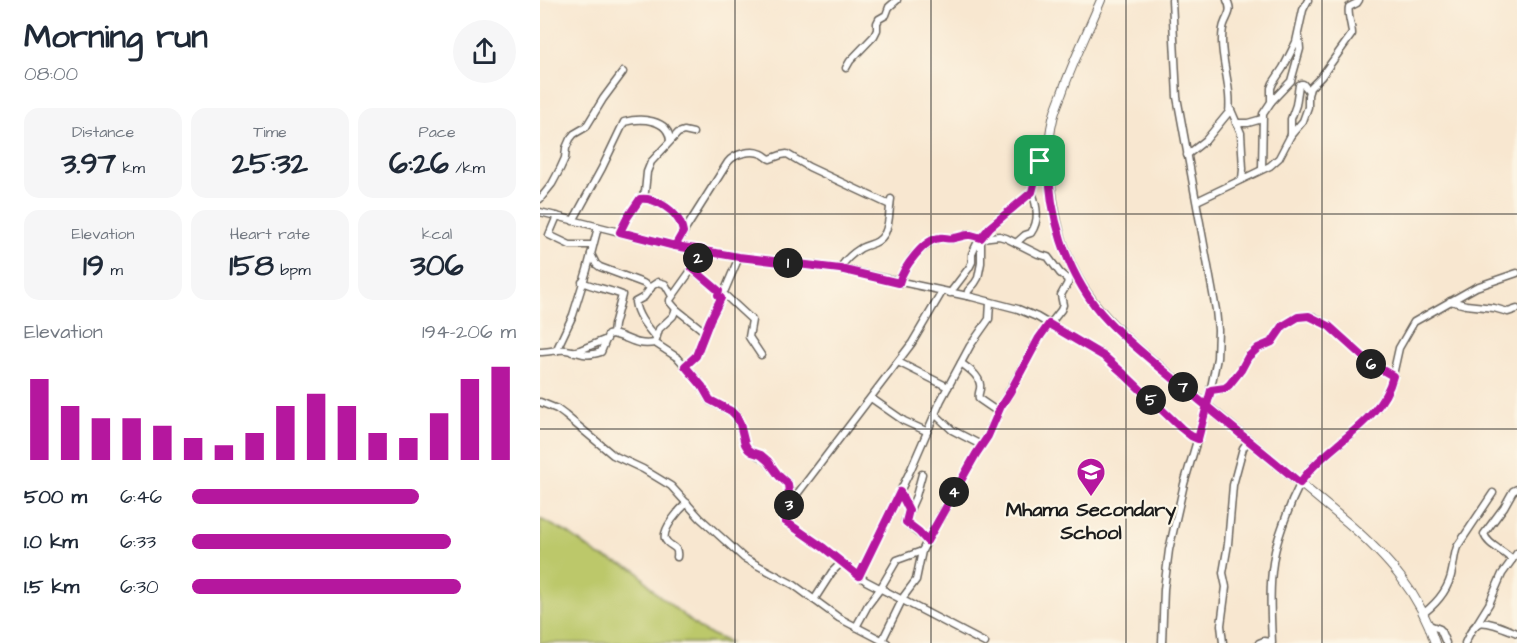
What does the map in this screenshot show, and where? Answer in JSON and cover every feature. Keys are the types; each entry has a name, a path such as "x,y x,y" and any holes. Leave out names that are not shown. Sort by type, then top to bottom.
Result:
{"main road":[{"path":"1101,0 1064,86 1053,118 1049,148 1054,207 1063,247 1074,272 1088,296 1107,320 1145,356 1348,523 1381,553 1406,584 1424,613 1435,643"}],"street":[{"path":"846,68 874,36 877,22 886,15 889,7 897,0"},
{"path":"1162,643 1164,589 1169,550 1184,484 1211,390 1217,358 1218,330 1197,201 1176,96 1172,0"},
{"path":"1227,0 1230,13 1223,28 1222,43 1230,108 1241,133 1242,179"},
{"path":"1271,102 1271,88 1298,36 1303,10 1308,0"},
{"path":"1197,201 1270,166 1279,158 1291,135 1306,115 1309,91 1352,34 1348,11 1349,7 1359,0"},
{"path":"1262,169 1262,119 1271,102 1291,81 1300,49 1298,36"},
{"path":"540,199 560,169 570,139 586,127 623,72"},
{"path":"1291,135 1291,119 1299,85 1303,84 1309,91"},
{"path":"1187,155 1206,140 1228,114 1230,108"},
{"path":"573,220 624,122 636,119 660,124 667,130 670,141"},
{"path":"1236,123 1262,119"},
{"path":"1251,122 1262,129"},
{"path":"620,232 646,187 649,166 673,137 682,132 693,133"},
{"path":"1016,243 1031,233 1036,224 1037,211 1032,192 1040,161 1049,148"},
{"path":"675,246 732,157 761,153 770,159 781,154 788,154 809,167 890,202 887,226 881,238 873,245 865,246 857,251 843,263 840,269"},
{"path":"985,643 859,576 785,521 783,514 872,398 946,293 969,268 972,254 981,238 990,227 1032,192"},
{"path":"640,199 646,198 656,202 674,213 683,232"},
{"path":"540,212 675,246 739,257 840,269 966,296 1027,313 1105,357 1181,428 1198,439"},
{"path":"557,216 549,235 570,245 592,245"},
{"path":"556,351 570,322 598,227"},
{"path":"899,283 913,256 933,240 952,239 965,234 981,238 1001,236 1048,257 1068,283"},
{"path":"966,296 978,278 981,263 981,238"},
{"path":"703,250 670,302 705,332"},
{"path":"591,253 600,267 651,288"},
{"path":"685,366 696,356 739,257"},
{"path":"692,268 753,320 749,337 761,355"},
{"path":"540,402 566,415 613,455 671,486 700,518 738,553 782,578 830,613 885,642 902,600 916,580 922,551 927,541 988,436 998,412 1039,338 1061,310 1062,295 1074,272"},
{"path":"1259,643 1271,642 1273,561 1280,532 1300,483 1311,468 1377,408 1388,391 1399,348 1418,319 1476,287 1517,273"},
{"path":"582,282 622,295 613,334"},
{"path":"672,296 661,282 656,282 644,297 635,303 641,318 655,340 673,353 685,366 702,386 710,400 734,413 740,424 745,444 752,452 768,461 779,476 787,482 792,501"},
{"path":"1450,301 1515,311"},
{"path":"859,576 948,387 970,346 989,319 990,302"},
{"path":"655,340 659,328 673,316 676,309"},
{"path":"1211,390 1225,388 1229,385 1248,357 1258,348 1272,342 1283,326 1298,317 1309,316 1329,326 1370,363 1393,376"},
{"path":"540,352 566,350 586,355 601,352 609,334 640,344 655,340"},
{"path":"898,362 948,387"},
{"path":"961,363 978,379 979,399 998,412"},
{"path":"872,398 903,421 926,431"},
{"path":"935,414 952,430 981,445"},
{"path":"1223,643 1221,625 1226,587 1223,573 1228,544 1229,518 1233,488 1243,448 1249,441"},
{"path":"922,474 906,522 927,541"},
{"path":"1512,560 1486,539 1484,534 1513,491 1517,489"},
{"path":"900,492 909,510"},
{"path":"1424,613 1445,592 1452,575 1457,547 1494,493"},
{"path":"677,557 676,549 666,540 665,534 673,518 687,502"},
{"path":"856,627 897,560 922,551"},
{"path":"1465,643 1489,604 1502,574 1517,553"},
{"path":"813,600 832,572 842,562"},
{"path":"1476,626 1482,623 1489,624 1517,633"},
{"path":"1429,625 1440,629 1446,643"}],"green space":[{"path":"540,519 568,533 598,555 636,570 655,592 703,631 731,643 540,643"}],"place":[{"name":"Mhama Secondary School","path":"1091,498"}],"route":[{"path":"1040,161 1032,192 990,227 981,238 969,234 952,239 936,238 913,256 899,283 840,269 739,257 706,251 690,248 675,246 683,232 679,220 674,213 646,198 640,199 623,225 620,232 675,246 703,250 692,268 719,291 718,295 721,298 696,356 685,366 702,386 710,400 736,416 748,449 761,455 787,482 792,501 783,514 785,521 859,576 900,492 909,510 906,522 927,541 988,436 1001,406 1039,338 1049,324 1105,357 1181,428 1198,439 1207,407 1211,390 1225,388 1229,385 1243,368 1248,357 1258,348 1270,344 1283,326 1298,317 1314,317 1329,326 1370,363 1393,376 1388,391 1369,417 1311,468 1300,483 1252,443 1207,407 1145,356 1097,308 1074,272 1063,247 1050,183 1049,148 1040,161"}]}
